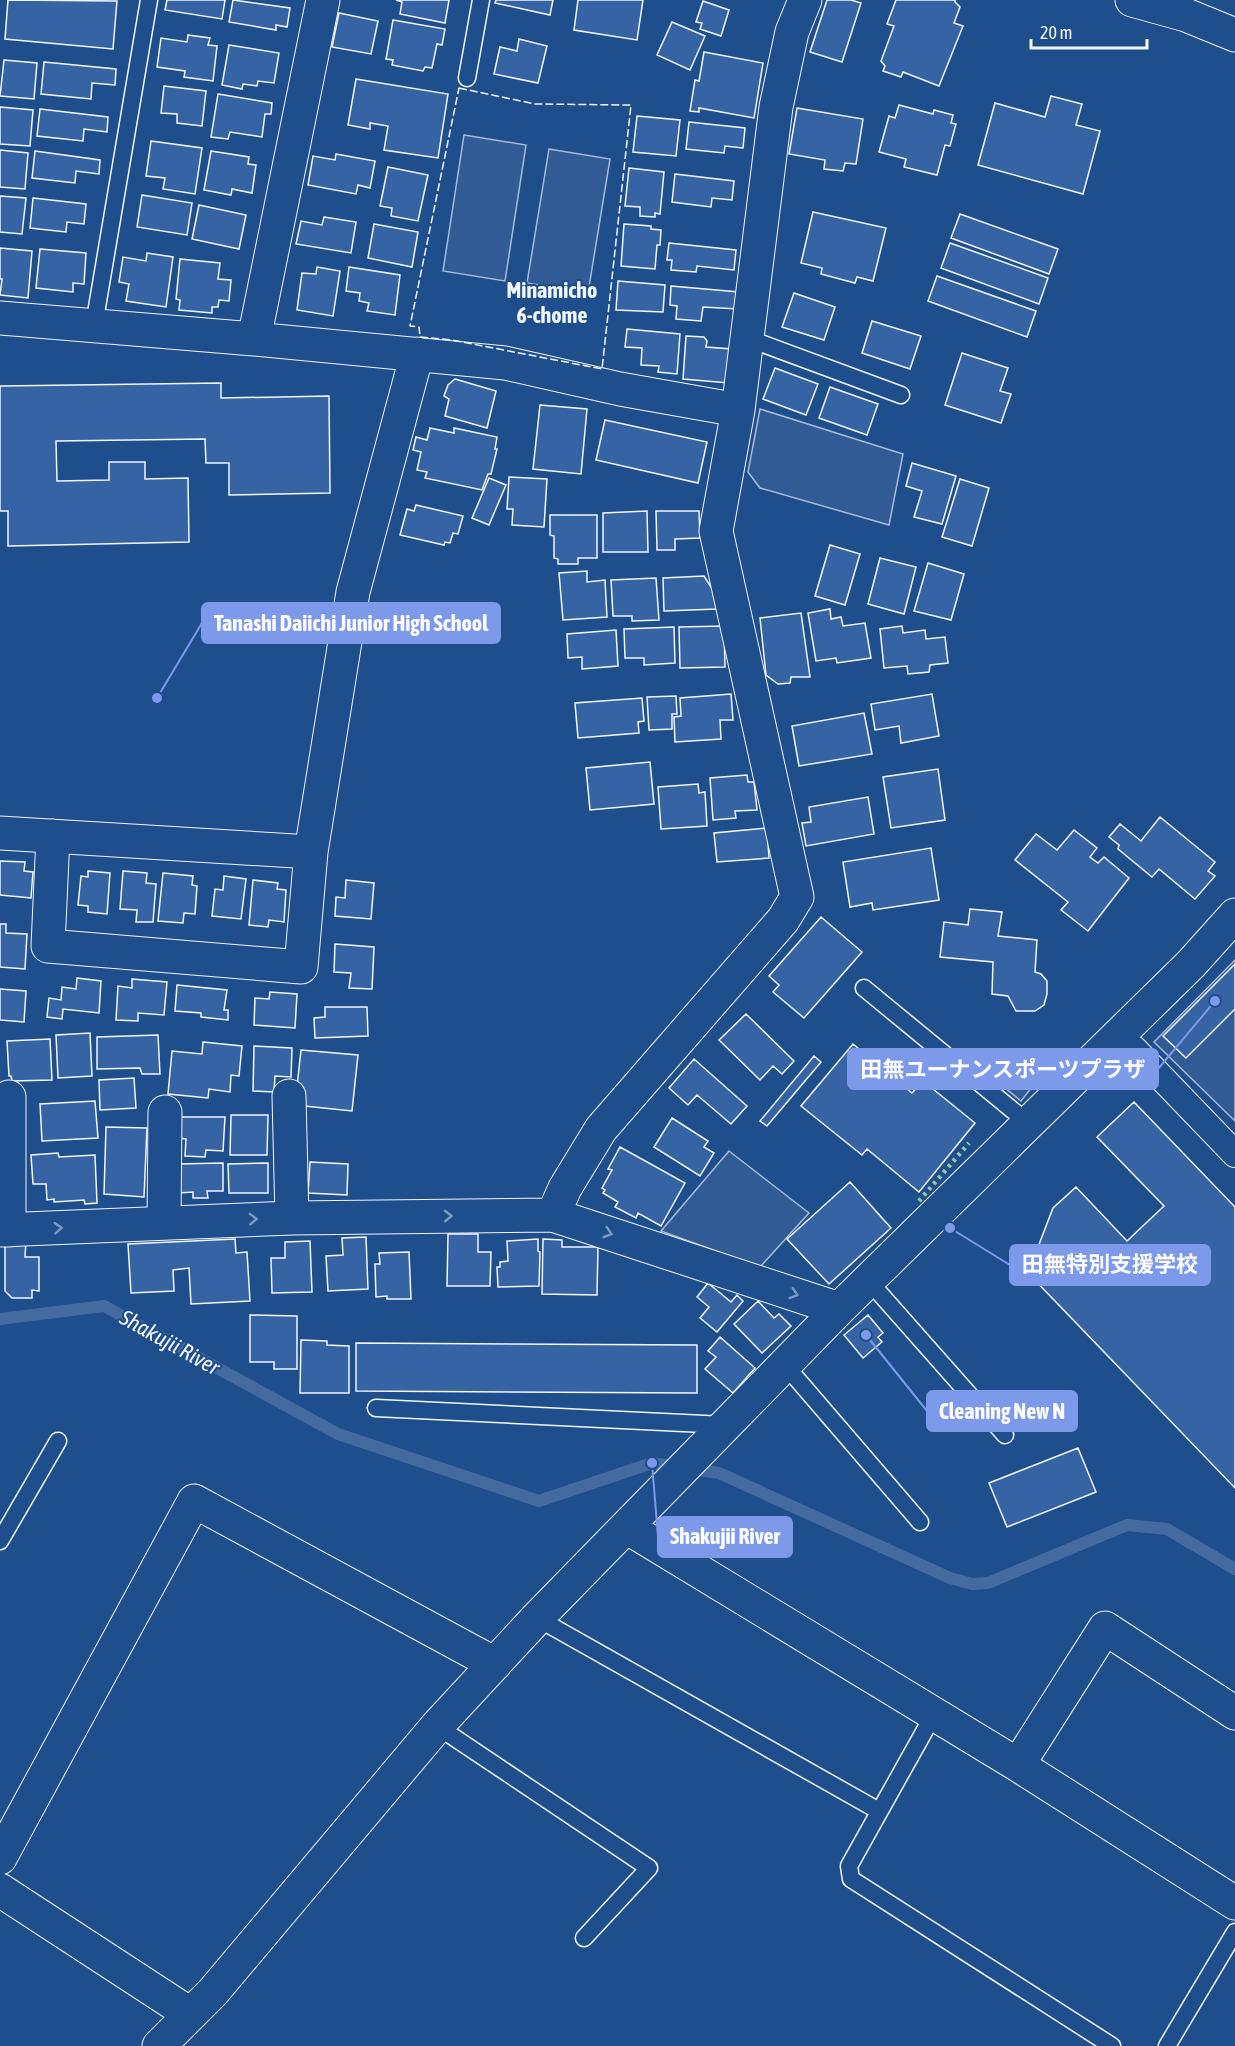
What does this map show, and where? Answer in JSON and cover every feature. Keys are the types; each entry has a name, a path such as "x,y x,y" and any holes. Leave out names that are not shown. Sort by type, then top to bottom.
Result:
{"street":[{"path":"254,339 323,0"},
{"path":"553,1215 565,1188 601,1129 783,920 797,897 716,531 738,410 776,107 792,32 805,0"},
{"path":"1132,0 1186,15 1235,35"},
{"path":"0,318 505,363 620,389 738,410"},
{"path":"53,836 48,946 301,967 310,852 353,592 417,354"},
{"path":"0,833 310,852"},
{"path":"159,2046 213,1992 437,1726 537,1618 628,1528 716,1434 839,1309 1027,1122 1191,964 1235,915"},
{"path":"1134,1049 1235,1154"},
{"path":"289,1096 292,1218"},
{"path":"9,1097 5,1230 292,1218 553,1215 839,1309"},
{"path":"164,1223 165,1112"},
{"path":"0,1858 194,1501 495,1664"},
{"path":"628,1528 1018,1765 1235,1903"},
{"path":"1018,1765 1105,1628 1235,1713"},
{"path":"0,1890 190,2014"}],"lane":[{"path":"94,325 149,0"},
{"path":"467,78 481,0"},
{"path":"747,338 902,395"},
{"path":"864,988 1027,1122"},
{"path":"868,1281 1005,1435"},
{"path":"785,1365 920,1522"},
{"path":"376,1408 716,1434"},
{"path":"0,1541 58,1441"},
{"path":"537,1618 879,1811"},
{"path":"934,1714 849,1866 851,1879 1112,2046"},
{"path":"437,1726 650,1868 584,1938"},
{"path":"1167,2046 1235,1932"}],"shaded area":[{"path":"464,135 526,145 505,281 443,271"},
{"path":"549,149 610,159 588,293 527,283"},
{"path":"760,409 903,454 889,525 760,488 748,472"},
{"path":"1235,960 1235,1121 1154,1042"},
{"path":"997,1051 1036,1082 1021,1101 983,1070"},
{"path":"729,1151 809,1213 760,1267 661,1231"}],"building":[{"path":"8,0 117,1 113,49 5,39"},
{"path":"167,0 225,0 222,19 165,10"},
{"path":"233,0 290,8 287,27 276,25 276,30 229,22"},
{"path":"396,0 449,0 445,23 400,14 402,2"},
{"path":"496,0 553,0 550,15 495,3"},
{"path":"578,0 643,0 637,40 574,30"},
{"path":"827,0 851,0 861,3 842,62 810,52"},
{"path":"896,0 955,0 960,7 954,23 963,26 939,86 903,72 901,77 883,71 885,66 881,61 894,26 887,24"},
{"path":"703,1 729,10 721,36 700,29 702,23 696,22"},
{"path":"339,13 378,21 371,54 332,47"},
{"path":"393,20 445,29 442,45 437,44 432,68 425,67 423,71 392,65 393,60 386,59"},
{"path":"672,22 705,36 690,70 657,55"},
{"path":"188,35 210,38 208,45 217,46 213,81 184,77 185,71 157,67 161,38 187,42"},
{"path":"519,39 547,46 538,83 494,74 500,47 517,51"},
{"path":"229,45 279,53 274,83 258,81 257,86 243,84 242,89 222,85"},
{"path":"704,52 763,63 754,118 699,108 699,112 690,111 695,80 699,81"},
{"path":"4,60 37,63 34,99 0,96"},
{"path":"44,62 116,69 115,85 92,83 91,99 41,94"},
{"path":"356,79 448,94 438,158 384,150 388,126 370,123 370,129 348,125"},
{"path":"164,86 206,91 202,126 177,123 177,114 161,113"},
{"path":"218,94 272,103 271,114 265,114 262,137 230,132 228,139 211,137"},
{"path":"1051,96 1082,104 1076,125 1100,131 1083,194 978,165 995,103 1045,117"},
{"path":"899,105 933,114 934,110 953,115 951,123 956,124 950,146 945,145 937,175 904,167 906,159 879,152 889,116 895,118"},
{"path":"0,107 33,110 30,146 0,144"},
{"path":"797,108 863,119 856,164 845,163 843,171 824,169 825,160 789,154"},
{"path":"40,109 108,117 107,132 84,129 83,141 37,136"},
{"path":"637,116 680,120 676,156 633,152"},
{"path":"689,122 745,128 743,148 725,146 724,153 686,149"},
{"path":"151,141 202,148 195,194 163,189 165,178 146,176"},
{"path":"0,150 28,153 25,189 0,187"},
{"path":"35,151 100,160 99,174 76,171 75,183 32,178"},
{"path":"211,151 249,157 248,164 256,165 252,193 232,189 231,195 204,190"},
{"path":"336,154 375,161 370,188 358,185 356,194 308,185 313,156 335,160"},
{"path":"388,167 428,175 418,221 391,216 392,208 380,206"},
{"path":"629,168 664,172 660,214 655,213 655,217 640,216 640,207 625,206"},
{"path":"675,174 734,181 732,200 712,198 711,207 672,202"},
{"path":"142,195 192,203 187,235 137,227"},
{"path":"0,196 26,198 22,234 0,232"},
{"path":"33,198 86,204 84,224 67,222 66,232 30,228"},
{"path":"199,205 246,215 239,249 192,239"},
{"path":"813,212 886,228 873,281 857,277 855,283 821,274 822,268 801,263"},
{"path":"960,214 1058,249 1049,274 951,238"},
{"path":"324,217 356,222 351,253 296,244 301,221 322,225"},
{"path":"374,224 418,232 412,267 368,258"},
{"path":"624,224 651,226 651,229 661,230 655,269 621,266"},
{"path":"669,243 736,250 734,270 697,266 696,272 671,270 672,260 667,260"},
{"path":"950,243 1048,278 1039,304 941,268"},
{"path":"0,248 32,251 28,298 0,295 2,279 0,279"},
{"path":"40,249 86,253 84,284 73,283 73,292 36,288"},
{"path":"147,253 173,257 166,307 126,301 129,284 119,282 123,257 146,261"},
{"path":"180,259 220,263 218,279 231,280 229,301 219,300 218,307 212,307 212,313 179,310 180,300 176,299"},
{"path":"317,267 340,271 333,316 297,310 302,273 316,274"},
{"path":"349,267 400,275 395,315 367,311 369,303 359,301 360,293 346,291"},
{"path":"937,276 1036,311 1027,337 928,301"},
{"path":"618,281 665,285 663,312 616,310"},
{"path":"671,286 739,292 738,309 703,307 701,321 676,319 677,306 670,305"},
{"path":"794,293 835,307 824,340 782,327"},
{"path":"872,321 921,336 910,369 862,353"},
{"path":"627,329 680,334 677,374 658,372 659,366 641,365 642,348 625,347"},
{"path":"686,336 704,337 707,341 706,347 732,349 729,383 683,379"},
{"path":"962,353 1008,368 1000,391 1011,394 1001,423 945,405"},
{"path":"775,368 818,384 806,415 763,399"},
{"path":"455,379 496,391 487,428 445,416 449,399 444,396 448,385"},
{"path":"221,383 221,398 329,396 330,493 229,495 229,463 206,463 205,439 56,441 57,481 109,480 109,462 145,462 145,479 188,478 189,542 8,546 8,511 0,511 0,386"},
{"path":"830,387 878,404 867,435 819,418"},
{"path":"540,405 587,409 581,474 533,469"},
{"path":"605,420 707,442 698,483 596,460"},
{"path":"430,428 454,433 454,428 497,437 495,449 497,449 491,474 488,474 482,490 425,478 427,472 417,470 421,452 413,450 416,437 427,440"},
{"path":"912,463 956,476 942,524 914,517 922,491 906,486"},
{"path":"509,477 547,479 544,527 512,525 513,509 507,509"},
{"path":"489,478 506,485 489,525 472,518"},
{"path":"960,479 989,488 972,546 942,537"},
{"path":"416,505 463,516 458,534 453,533 450,543 445,542 444,545 400,535 407,509 414,511"},
{"path":"647,511 648,552 603,552 603,513"},
{"path":"656,511 699,511 700,538 675,539 675,550 657,550"},
{"path":"550,515 597,515 597,558 578,558 578,564 558,564 558,559 554,558 554,536 550,535"},
{"path":"830,545 860,554 845,605 815,596"},
{"path":"880,558 916,567 904,614 868,604"},
{"path":"928,563 964,574 951,620 914,611"},
{"path":"587,571 587,582 605,580 607,617 563,620 559,573"},
{"path":"704,576 716,595 717,609 664,611 663,578"},
{"path":"656,578 659,620 632,621 632,616 613,616 611,580"},
{"path":"830,609 831,619 841,617 843,626 865,623 871,658 837,663 836,658 816,661 808,613"},
{"path":"801,613 810,677 791,677 790,683 778,684 766,675 760,618"},
{"path":"724,626 725,667 680,668 679,627"},
{"path":"902,626 903,633 925,630 926,639 945,637 948,663 930,665 929,672 908,674 907,666 884,668 880,629"},
{"path":"674,627 675,663 644,665 644,658 625,658 624,629"},
{"path":"616,630 618,666 582,669 582,657 568,658 567,634"},
{"path":"731,694 733,720 720,720 721,739 675,742 674,717 681,716 680,698"},
{"path":"932,694 939,736 901,743 899,726 875,730 871,704"},
{"path":"676,696 677,714 672,714 672,729 649,730 647,697"},
{"path":"642,698 644,721 638,722 639,733 578,738 575,703"},
{"path":"864,713 872,754 799,766 792,726"},
{"path":"650,762 654,804 590,810 586,768"},
{"path":"938,769 945,820 891,828 883,777"},
{"path":"747,775 748,782 754,782 757,810 735,811 736,818 713,820 710,778"},
{"path":"698,784 699,793 705,792 707,826 661,829 658,787"},
{"path":"868,797 874,834 806,846 802,823 811,822 809,807"},
{"path":"1160,817 1215,862 1208,871 1215,876 1195,899 1159,869 1152,877 1118,849 1119,845 1109,837 1120,824 1141,841"},
{"path":"767,828 769,858 717,862 714,833"},
{"path":"1074,830 1097,848 1090,857 1098,863 1104,857 1129,878 1088,931 1061,910 1068,902 1015,860 1036,834 1057,850"},
{"path":"931,848 939,900 873,910 872,903 850,907 843,862"},
{"path":"0,861 25,862 24,871 33,872 31,898 0,895"},
{"path":"88,871 110,873 107,914 88,912 88,906 78,905 81,876 88,877"},
{"path":"123,871 147,873 146,883 156,884 153,922 136,922 137,910 120,909"},
{"path":"163,873 193,876 192,885 197,886 195,914 184,913 183,923 158,921"},
{"path":"224,876 246,879 241,919 212,916 215,889 223,890"},
{"path":"253,880 278,883 277,889 286,890 284,922 269,920 268,927 249,925"},
{"path":"346,880 374,883 371,919 335,916 336,897 345,898"},
{"path":"970,909 1002,912 998,936 1037,940 1035,972 1041,974 1047,981 1044,1005 1035,1011 1016,1011 1008,996 992,994 993,962 940,957 944,922 968,925"},
{"path":"821,917 862,952 804,1018 773,992 779,985 769,976"},
{"path":"0,924 6,924 6,933 27,934 25,969 0,967"},
{"path":"335,944 374,947 372,989 349,988 351,973 334,972"},
{"path":"1235,964 1235,1009 1186,1058 1163,1036"},
{"path":"77,978 101,981 99,1013 63,1009 62,1019 47,1017 49,998 61,1000 62,987 76,989"},
{"path":"132,979 167,982 164,1015 138,1013 138,1021 116,1020 118,986 132,988"},
{"path":"177,985 227,990 224,1010 228,1010 228,1020 201,1017 201,1013 175,1011"},
{"path":"0,989 26,991 24,1022 0,1020"},
{"path":"270,992 297,994 295,1028 254,1025 255,998 269,999"},
{"path":"325,1007 367,1007 368,1036 315,1038 314,1018 325,1017"},
{"path":"746,1014 794,1061 782,1074 773,1066 760,1080 719,1040"},
{"path":"90,1033 92,1076 58,1078 56,1035"},
{"path":"158,1035 160,1074 142,1074 140,1068 97,1069 97,1037"},
{"path":"50,1039 52,1080 12,1081 9,1076 7,1041"},
{"path":"203,1042 242,1046 239,1076 231,1075 230,1092 209,1089 208,1098 168,1094 172,1051 202,1054"},
{"path":"853,1044 912,1093 923,1081 975,1123 919,1192 867,1149 862,1155 801,1106"},
{"path":"254,1046 292,1048 291,1077 275,1076 274,1092 253,1091"},
{"path":"301,1050 358,1055 352,1111 295,1105"},
{"path":"814,1056 821,1062 767,1126 760,1121"},
{"path":"694,1059 747,1106 731,1124 697,1095 688,1105 669,1088"},
{"path":"134,1078 136,1108 100,1110 99,1080"},
{"path":"95,1101 98,1138 42,1141 40,1104"},
{"path":"1134,1102 1235,1207 1235,1488 1028,1273 1053,1208 1076,1187 1127,1241 1164,1206 1097,1137"},
{"path":"231,1115 268,1115 267,1155 230,1155"},
{"path":"179,1117 225,1117 223,1151 206,1150 205,1157 185,1156 186,1139 179,1138"},
{"path":"672,1118 708,1141 704,1147 714,1153 700,1176 654,1147"},
{"path":"106,1127 147,1128 144,1197 104,1194"},
{"path":"620,1147 685,1183 661,1226 638,1213 636,1218 615,1207 618,1202 603,1193 605,1190 602,1188 612,1170 608,1169"},
{"path":"58,1153 59,1157 95,1155 97,1203 85,1204 84,1200 54,1202 54,1199 47,1200 46,1184 33,1184 31,1155"},
{"path":"310,1162 348,1164 347,1195 308,1193"},
{"path":"223,1163 223,1191 207,1191 208,1198 193,1198 193,1192 178,1193 178,1164"},
{"path":"268,1163 268,1193 229,1193 228,1164"},
{"path":"850,1182 891,1228 829,1284 787,1239"},
{"path":"448,1234 478,1234 478,1252 491,1252 490,1286 447,1286"},
{"path":"366,1237 368,1289 328,1291 326,1256 343,1255 342,1238"},
{"path":"235,1239 236,1253 247,1252 250,1301 191,1304 189,1268 173,1270 174,1291 131,1293 128,1244"},
{"path":"538,1239 539,1286 498,1287 497,1267 500,1267 500,1262 508,1261 507,1241"},
{"path":"543,1239 562,1240 562,1247 598,1247 597,1295 542,1294"},
{"path":"5,1241 26,1241 25,1257 39,1257 39,1291 32,1290 32,1298 12,1298 5,1291"},
{"path":"310,1241 312,1292 272,1293 271,1258 285,1258 285,1242"},
{"path":"409,1252 411,1299 376,1297 375,1264 380,1264 379,1253"},
{"path":"708,1283 731,1302 737,1295 743,1301 717,1332 700,1318 709,1307 697,1297"},
{"path":"758,1301 774,1318 779,1314 791,1326 762,1353 734,1324"},
{"path":"250,1315 297,1316 297,1369 274,1369 274,1362 250,1362"},
{"path":"868,1315 883,1333 878,1337 882,1342 863,1358 844,1335"},
{"path":"720,1337 755,1368 733,1393 705,1369 716,1357 708,1351"},
{"path":"301,1340 327,1341 327,1345 349,1346 349,1393 300,1393"},
{"path":"356,1343 697,1345 697,1393 356,1391"},
{"path":"1078,1448 1096,1492 1007,1527 989,1483"}],"waterway":[{"name":"Shakujii River","path":"0,1319 104,1306 338,1434 539,1501 652,1463 719,1473 950,1578 972,1584 988,1583 1127,1525 1167,1529 1235,1569"}],"hedge":[{"path":"919,1201 969,1143"}],"fence":[{"path":"459,88 535,104 631,105 602,369 452,340 420,337 419,327 410,326 459,88"}],"place":[{"name":"Tanashi Daiichi Junior High School","path":"157,698"},
{"name":"田無ユーナンスポーツプラザ","path":"1215,1001"},
{"name":"田無特別支援学校","path":"950,1228"},
{"name":"Cleaning New N","path":"866,1335"},
{"name":"Shakujii River","path":"652,1463"}],"district":[{"name":"Minamicho 6-chome","path":"552,302"}]}
